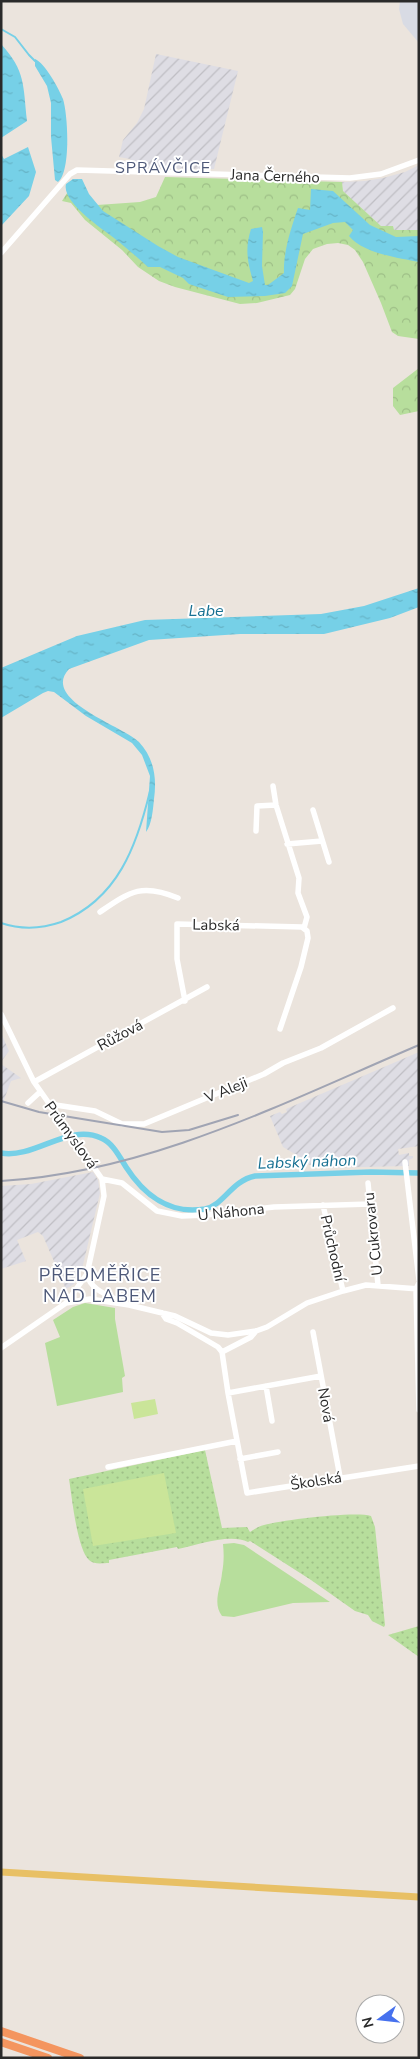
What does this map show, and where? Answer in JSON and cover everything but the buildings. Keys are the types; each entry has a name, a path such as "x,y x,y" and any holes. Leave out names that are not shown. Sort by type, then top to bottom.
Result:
{"highway":[{"path":"1,2030 80,2058"},
{"path":"1,2042 48,2058"}],"main road":[{"path":"1,1872 419,1897"}],"street":[{"name":"Jana Černého","path":"1,253 70,174 78,170 350,178 381,174 419,160"},
{"path":"273,786 276,805 298,878 298,893 307,915 303,927 308,933 301,967 280,1029"},
{"path":"256,831 257,806 276,805"},
{"path":"313,810 329,862"},
{"path":"287,844 322,841"},
{"path":"100,912 126,894 147,890 155,890 178,898"},
{"name":"Labská","path":"185,1001 177,959 177,924 303,927"},
{"name":"Růžová","path":"34,1082 185,1001 207,987"},
{"name":"V Aleji","path":"49,1104 95,1111 122,1124 144,1124 321,1048 393,1008"},
{"name":"Průmyslová","path":"1,1014 40,1092 102,1179 104,1196 87,1274 66,1303"},
{"path":"28,1103 40,1092"},
{"path":"405,1162 418,1285 419,1410"},
{"name":"U Náhona","path":"102,1179 122,1183 157,1211 182,1216 206,1216 274,1207 370,1204"},
{"name":"U Cukrovaru","path":"368,1183 378,1285"},
{"name":"Průchodní","path":"323,1205 343,1291"},
{"path":"87,1274 94,1288 129,1306"},
{"path":"1,1348 66,1303 90,1299 162,1313 220,1334 256,1331 277,1322 315,1300 366,1285 418,1285"},
{"path":"162,1313 166,1319 177,1323 218,1347 222,1352 251,1336 256,1331"},
{"name":"Nová","path":"313,1332 340,1477"},
{"name":"Školská","path":"222,1352 236,1441 247,1493 419,1466"},
{"path":"228,1393 321,1376"},
{"path":"266,1386 272,1421"},
{"path":"108,1467 236,1441"},
{"path":"240,1459 278,1452"}],"shaded area":[{"path":"400,1 419,1 419,43 403,24 399,9"},
{"path":"156,54 238,71 214,169 137,168 130,159 119,157 123,140 137,123 144,109"},
{"path":"419,165 419,230 394,230 381,226 343,191 342,182 383,178 405,172"},
{"path":"1,1033 9,1051 1,1062"},
{"path":"419,1052 419,1146 398,1149 399,1155 409,1153 409,1156 413,1156 409,1160 409,1166 319,1168 319,1165 309,1165 308,1160 283,1147 270,1116 280,1112 282,1114 287,1112 286,1109"},
{"path":"1,1064 21,1078 11,1081 1,1108"},
{"path":"93,1172 98,1180 100,1193 82,1269 74,1284 66,1289 43,1236 38,1232 17,1240 26,1261 1,1269 1,1186 31,1184"}],"green space":[{"path":"165,177 342,182 343,191 381,226 393,226 394,230 419,230 419,339 398,336 392,332 363,262 355,250 348,245 338,243 327,244 313,249 305,259 295,289 290,295 257,303 240,304 159,281 138,267 122,250 85,220 71,203 62,201 74,182 97,205 140,202 156,197"},
{"path":"419,368 419,411 400,415 393,406 393,388"},
{"path":"85,1303 115,1308 115,1319 125,1376 122,1378 123,1392 57,1406 45,1343 60,1337 53,1320 73,1307"},
{"path":"155,1399 158,1414 134,1419 131,1403"},
{"path":"205,1450 222,1528 247,1527 250,1532 262,1525 302,1519 335,1515 371,1516 375,1527 384,1627 372,1621 368,1615 355,1611 250,1541 223,1539 178,1549 177,1547 109,1560 109,1563 96,1563 89,1560 81,1545 78,1534 69,1479"},
{"path":"164,1473 176,1533 93,1546 83,1489"},
{"path":"234,1543 244,1545 330,1602 293,1603 234,1617 222,1616 217,1600 223,1566 223,1544"},
{"path":"419,1626 419,1657 388,1635"}],"water":[{"path":"1,44 15,62 19,71 24,88 27,121 1,138"},
{"path":"35,59 39,61 51,77 63,99 65,107 67,156 62,176 58,182 55,180 51,137 51,103 47,86 35,66"},
{"path":"28,147 36,172 29,196 1,226 1,154 4,159"},
{"path":"73,179 82,179 89,194 103,211 158,246 178,257 249,283 253,281 247,255 251,229 262,227 262,266 265,285 268,285 284,273 286,249 298,208 310,210 311,189 333,191 370,225 396,237 419,236 419,262 381,254 363,247 349,236 353,230 345,222 333,223 303,234 292,286 285,293 265,296 228,297 189,284 183,278 160,267 148,267 86,216 70,200 66,191 66,184"},
{"path":"419,588 419,607 390,618 324,634 240,634 149,640 69,669 63,680 65,691 74,702 139,742 148,755 155,776 155,791 152,816 146,832 150,776 142,755 132,743 86,716 54,692 48,691 43,693 1,718 1,668 77,636 145,620 321,614 364,606"}],"waterway":[{"path":"1,29 15,37 35,61"},
{"path":"1,923 24,928 54,924 81,912 97,899 111,885 131,850 139,831 150,791"},
{"name":"Labský náhon","path":"1,1153 26,1151 76,1135 89,1135 101,1138 112,1146 133,1177 150,1194 169,1206 192,1210 212,1207 240,1183 255,1176 371,1172 419,1173"}],"railway":[{"path":"1,1181 56,1175 110,1164 163,1149 267,1111 419,1045"},
{"path":"1,1101 39,1112 162,1132 189,1130 238,1115"}],"district":[{"name":"SPRÁVČICE","path":"163,168"},
{"name":"PŘEDMĚŘICE NAD LABEM","path":"100,1285"}],"water label":[{"name":"Labe","path":"206,611"}]}
